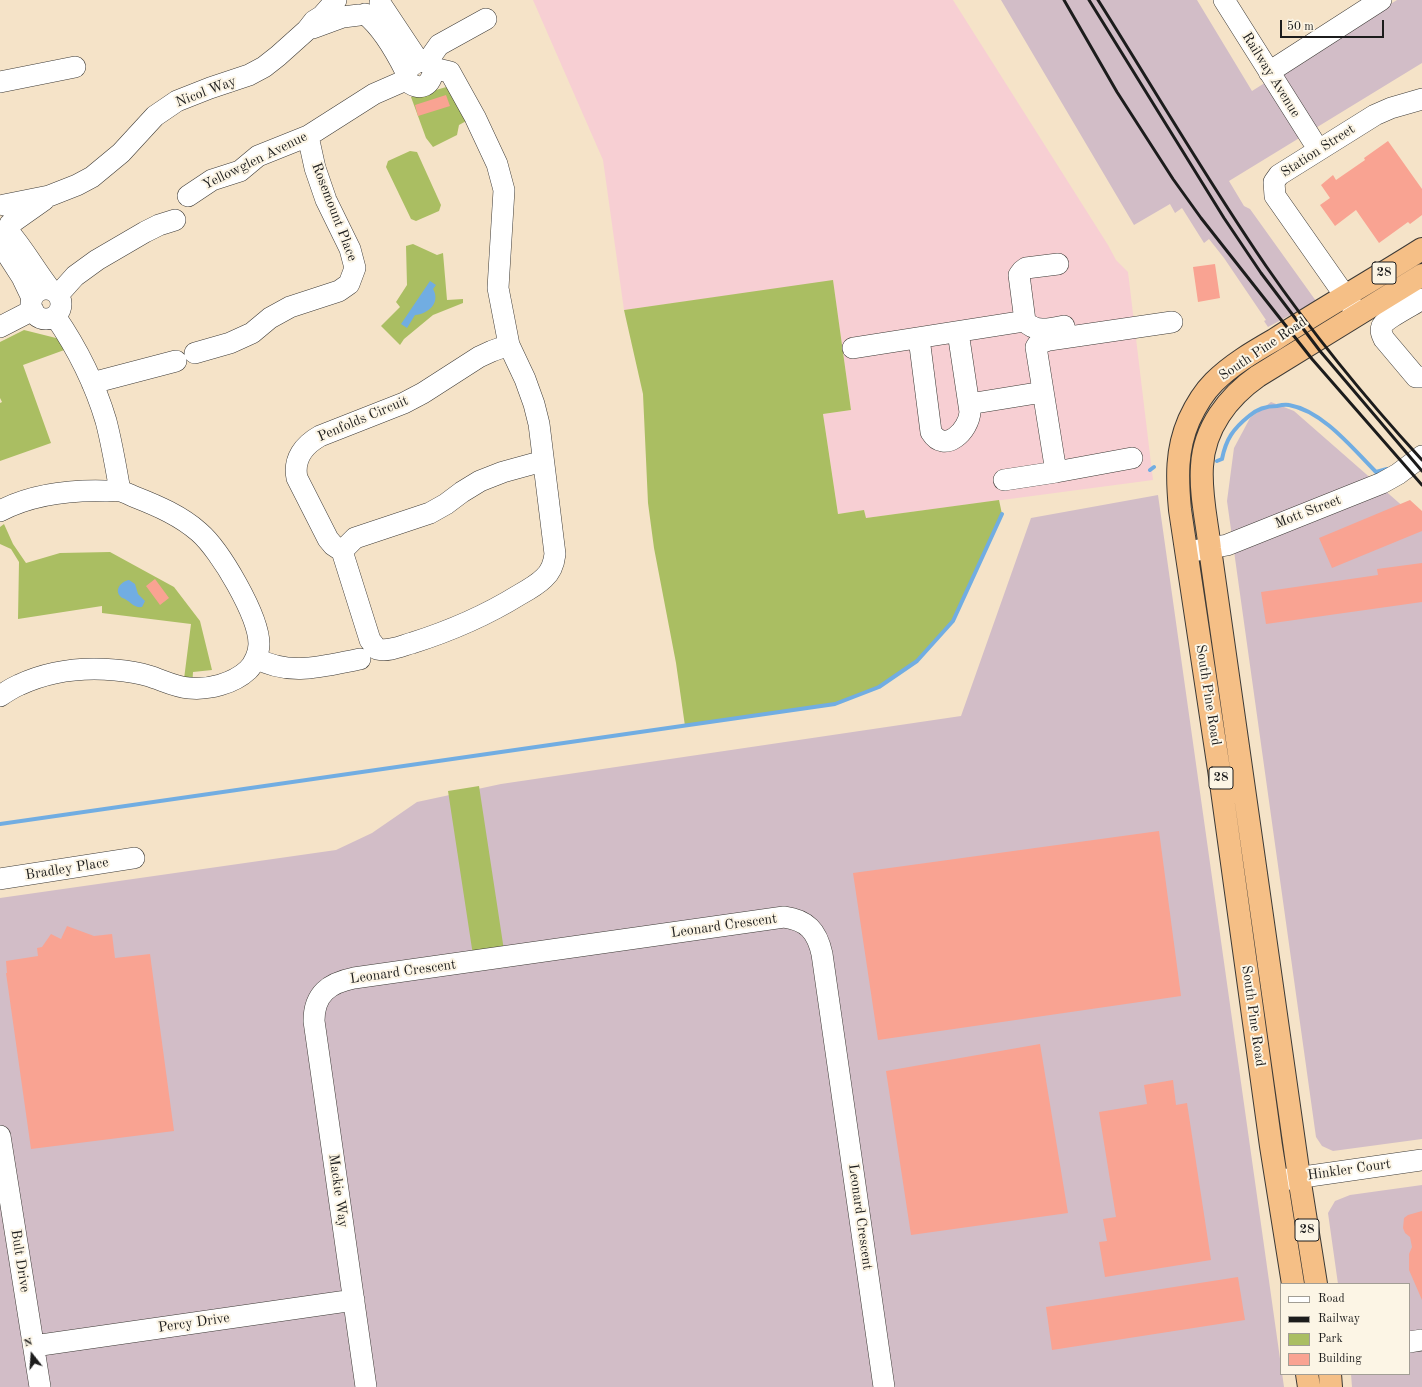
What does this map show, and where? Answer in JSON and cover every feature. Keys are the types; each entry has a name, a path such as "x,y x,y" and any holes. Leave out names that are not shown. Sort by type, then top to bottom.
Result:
{"highway":[{"name":"South Pine Road","path":"1293,1283 1276,1181 1220,775 1177,483 1178,461 1185,431 1197,406 1214,383 1228,370 1298,324 1422,249"},
{"name":"South Pine Road","path":"1316,1283 1299,1177 1210,549 1201,480 1202,465 1208,437 1221,412 1237,393 1258,376 1422,275"},
{"path":"1307,1375 1309,1387"},
{"path":"1330,1375 1331,1387"}],"street":[{"name":"Nicol Way","path":"43,298 28,273 20,245 4,224 49,196 77,185 106,167 155,116 177,101 249,75 264,67 307,30 314,21 322,16 336,0"},
{"path":"341,0 348,10 371,8 418,69 450,72 475,117 497,164 504,190 498,288 509,345 525,379 539,424 555,554 555,562 551,570 538,584 506,604 441,634 388,650 377,649 370,640 342,551 355,538 430,513 480,481 503,472 543,461"},
{"name":"Railway Avenue","path":"1224,0 1318,149"},
{"path":"1269,72 1381,0"},
{"name":"Nicol Way","path":"307,30 371,8"},
{"path":"418,69 439,45 486,19"},
{"path":"0,82 75,67"},
{"name":"Yellowglen Avenue","path":"188,196 212,180 240,171 258,156 308,136 374,94 418,69"},
{"name":"Station Street","path":"1358,314 1275,196 1274,182 1279,175 1318,149 1375,115 1391,108 1422,99"},
{"name":"Rosemount Place","path":"195,353 230,343 252,334 270,318 290,307 339,291 349,284 355,268 350,249 326,200 308,136"},
{"path":"0,327 97,260 145,232 159,225 175,220"},
{"path":"1056,472 1034,331 1018,275 1026,268 1058,264"},
{"path":"43,298 40,317 50,318 55,316 79,355 92,383 105,420 114,456 120,491"},
{"path":"1422,299 1386,320 1382,326 1382,333 1384,339 1416,377 1422,377"},
{"path":"853,348 958,332 1034,331 1049,340 1171,316"},
{"path":"919,338 931,432 934,437 942,441 950,440 956,437 966,426 970,418 958,332"},
{"name":"Penfolds Circuit","path":"342,551 333,545 328,539 297,478 297,465 303,449 309,442 320,436 404,403 423,393 479,357 509,345"},
{"path":"92,383 176,361"},
{"path":"969,404 1043,392"},
{"name":"Mott Street","path":"1187,552 1227,545 1382,483 1398,474 1422,456"},
{"path":"1004,480 1132,458"},
{"path":"0,512 28,500 48,496 95,491 120,491 158,507 189,523 211,545 222,560 246,601 257,630 259,646 256,658 248,670 224,684 208,688 188,688 149,676 115,670 79,670 48,674 19,685 0,696"},
{"path":"256,658 278,667 296,669 360,659"},
{"name":"Bradley Place","path":"0,879 134,858"},
{"name":"Leonard Crescent","path":"321,995 332,985 354,978 778,918 794,919 808,926 817,936 822,954 881,1387"},
{"name":"Mackie Way","path":"321,995 315,1008 314,1021 366,1387"},
{"name":"Bult Drive","path":"0,1136 40,1387"},
{"name":"Hinkler Court","path":"1276,1181 1422,1160"},
{"name":"Percy Drive","path":"34,1346 354,1300"},
{"path":"1410,1342 1422,1340"}],"shaded area":[{"path":"533,0 953,0 1116,260 1128,272 1153,480 866,518 864,510 838,514 823,414 851,410 833,281 624,310 603,160"},
{"path":"1001,0 1197,0 1252,91 1397,0 1422,0 1422,63 1229,181 1244,206 1250,209 1316,301 1268,327 1264,321 1266,320 1224,258 1209,239 1204,243 1182,208 1175,213 1170,204 1134,225"},
{"path":"1271,402 1294,411 1422,523 1422,1139 1333,1151 1322,1146 1316,1137 1227,501 1234,448 1250,418"},
{"path":"1158,495 1280,1359 1280,1375 1282,1375 1284,1387 0,1387 0,898 336,850 372,833 417,802 501,784 961,716 1031,518"},
{"path":"1422,1185 1422,1387 1352,1387 1351,1375 1410,1375 1410,1283 1338,1283 1328,1213 1335,1201 1350,1195"}],"green space":[{"path":"450,86 468,120 459,125 457,135 433,147 426,138 411,97"},
{"path":"410,151 417,152 441,205 439,211 416,221 411,219 386,167 388,161"},
{"path":"413,244 437,255 443,253 447,300 463,299 463,303 433,315 404,339 400,345 381,326 400,307 396,302 407,285 406,246"},
{"path":"833,280 851,410 823,414 838,514 864,510 866,518 999,500 1002,514 953,621 917,661 879,687 835,704 685,726 676,663 654,548 648,503 643,394 624,310"},
{"path":"24,330 60,339 67,349 23,365 51,443 0,461 0,403 2,402 0,398 0,342"},
{"path":"4,524 13,544 26,563 60,553 110,552 174,587 200,621 212,670 193,672 192,688 183,687 191,624 102,613 102,606 18,619 19,562 11,549 0,544 0,527"},
{"path":"479,786 505,957 474,962 448,791"}],"water":[{"path":"430,281 436,285 433,289 435,294 434,303 429,310 415,315 407,328 401,324"},
{"path":"129,580 135,584 138,594 145,601 142,607 135,606 121,597 118,593 118,588 124,582"}],"building":[{"path":"446,95 450,106 418,116 415,105"},
{"path":"1388,141 1422,189 1422,215 1410,224 1408,222 1379,243 1356,210 1335,226 1320,205 1330,198 1321,185 1333,175 1336,180 1365,160 1364,158"},
{"path":"1215,264 1220,298 1198,302 1193,267"},
{"path":"1410,500 1422,511 1422,531 1332,568 1319,538"},
{"path":"1422,563 1422,602 1266,624 1261,592 1378,575 1377,569"},
{"path":"155,579 169,598 160,605 146,586"},
{"path":"1159,831 1181,996 878,1040 853,873"},
{"path":"67,926 94,936 112,934 115,958 150,954 174,1131 31,1149 6,973 6,961 38,956 37,948 42,947 51,934 61,939"},
{"path":"1040,1044 1068,1213 911,1235 886,1071"},
{"path":"1173,1080 1176,1105 1187,1103 1211,1260 1105,1277 1099,1242 1107,1241 1103,1219 1116,1217 1099,1112 1147,1104 1144,1085"},
{"path":"1422,1211 1422,1300 1409,1270 1409,1254 1412,1247 1410,1237 1405,1233 1403,1228 1404,1218 1408,1215"},
{"path":"1238,1277 1245,1320 1052,1350 1046,1307"}],"waterway":[{"path":"1217,461 1222,459 1228,440 1234,430 1255,411 1262,408 1289,405 1314,415 1337,432 1376,472 1387,469"},
{"path":"1150,470 1154,467"},
{"path":"0,824 835,704 879,687 917,661 953,621 1002,514"}],"railway":[{"path":"1064,0 1117,92 1173,179 1201,218 1312,359 1422,485"},
{"path":"1089,0 1224,218 1261,273 1320,351 1422,471"},
{"path":"1098,0 1202,168 1266,266 1341,366 1422,460"}]}
